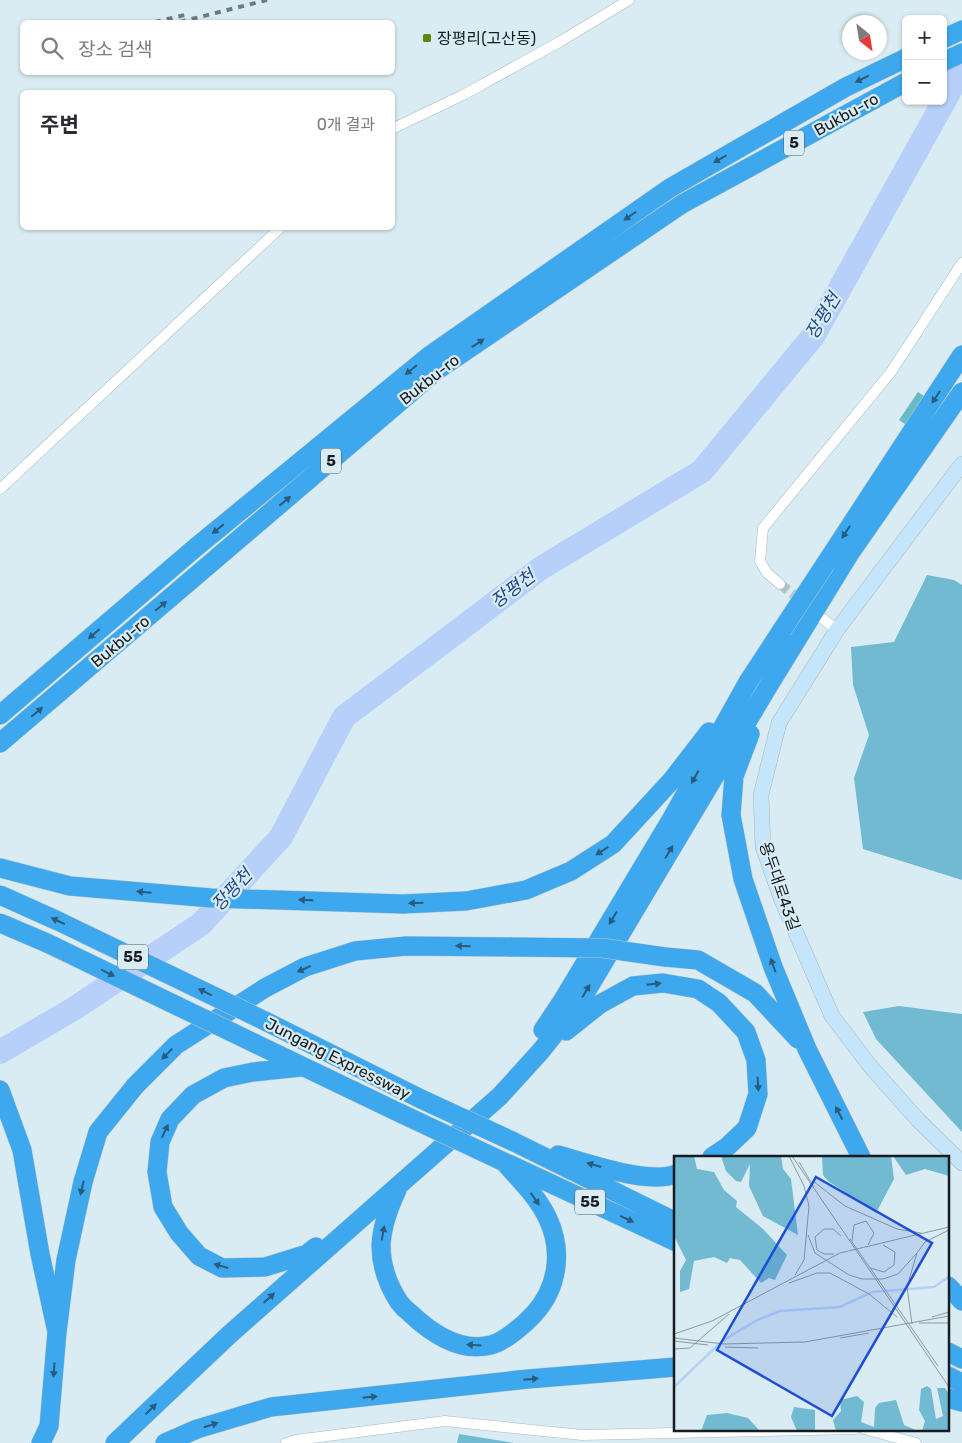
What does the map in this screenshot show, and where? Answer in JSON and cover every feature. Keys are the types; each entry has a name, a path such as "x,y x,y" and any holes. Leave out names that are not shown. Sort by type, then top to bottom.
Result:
{"highway":[{"path":"947,37 962,30"},
{"path":"947,60 962,53"},
{"name":"Bukbu-ro","path":"0,715 195,548 429,356 670,188 846,87 902,60"},
{"name":"Bukbu-ro","path":"0,743 436,371 682,204 902,84"},
{"path":"301,1067 253,1072 224,1078 193,1095 170,1119 160,1142 157,1172 163,1207 179,1233 199,1256 222,1268 265,1267 307,1254 406,1170 492,1091 538,1038 563,1000 671,820 748,682 962,355"},
{"path":"115,1443 237,1327 345,1230 399,1186 500,1096 540,1052 580,1002 850,553 962,392"},
{"path":"0,868 70,886 211,898 403,904 466,902 526,890 571,872 613,844 672,780 748,682"},
{"path":"766,690 734,776 731,814 743,879 773,967 807,1049 860,1156"},
{"name":"Jungang Expressway","path":"0,895 67,925 674,1221"},
{"name":"Jungang Expressway","path":"0,922 301,1067 674,1241"},
{"path":"41,1443 49,1426 57,1332 66,1260 83,1182 98,1132 135,1086 176,1045 265,988 305,967 355,951 406,946 602,948 698,960 755,993 807,1049"},
{"path":"540,1052 600,1004 633,986 663,983 698,989 719,1003 746,1032 756,1060 758,1094 747,1128 727,1147 714,1156"},
{"path":"0,1090 22,1150 40,1254 57,1332"},
{"path":"512,1141 623,1174 667,1177 674,1175"},
{"path":"399,1186 387,1212 381,1245 385,1274 400,1303 424,1327 446,1340 470,1346 492,1345 523,1327 540,1308 556,1277 557,1248 548,1219 532,1195 504,1162"},
{"path":"950,1288 962,1302"},
{"path":"950,1353 962,1359"},
{"path":"165,1443 197,1429 271,1407 528,1379 674,1367"},
{"path":"950,1377 962,1383"}],"street":[{"path":"395,128 465,94 629,0"},
{"path":"0,489 278,230"},
{"path":"780,584 766,573 760,561 763,528 891,372 962,263"},
{"name":"용두대로43길","path":"962,464 837,630 779,723 760,795 763,847 781,898 832,1016 870,1066 918,1120 962,1163"},
{"path":"823,619 837,630"},
{"path":"286,1443 296,1440 445,1422 582,1435 810,1430"},
{"path":"868,1430 916,1443"}],"shaded area":[{"path":"927,575 954,580 962,585 962,880 863,849 854,778 869,735 853,685 851,647 894,642"},
{"path":"899,1006 962,1014 962,1132 876,1039 863,1012"},
{"path":"459,1434 514,1443 457,1443"}],"building":[{"path":"918,392 955,417 936,445 899,420"}],"waterway":[{"name":"장평천","path":"0,1052 75,1008 201,924 281,837 344,717 541,568 702,471 814,335 962,69"}],"tunnel":[{"path":"780,584 803,602"}],"railway":[{"path":"188,20 267,0"},
{"path":"164,20 189,14"}],"place":[{"name":"장평리(고산동)","path":"427,38"}]}
